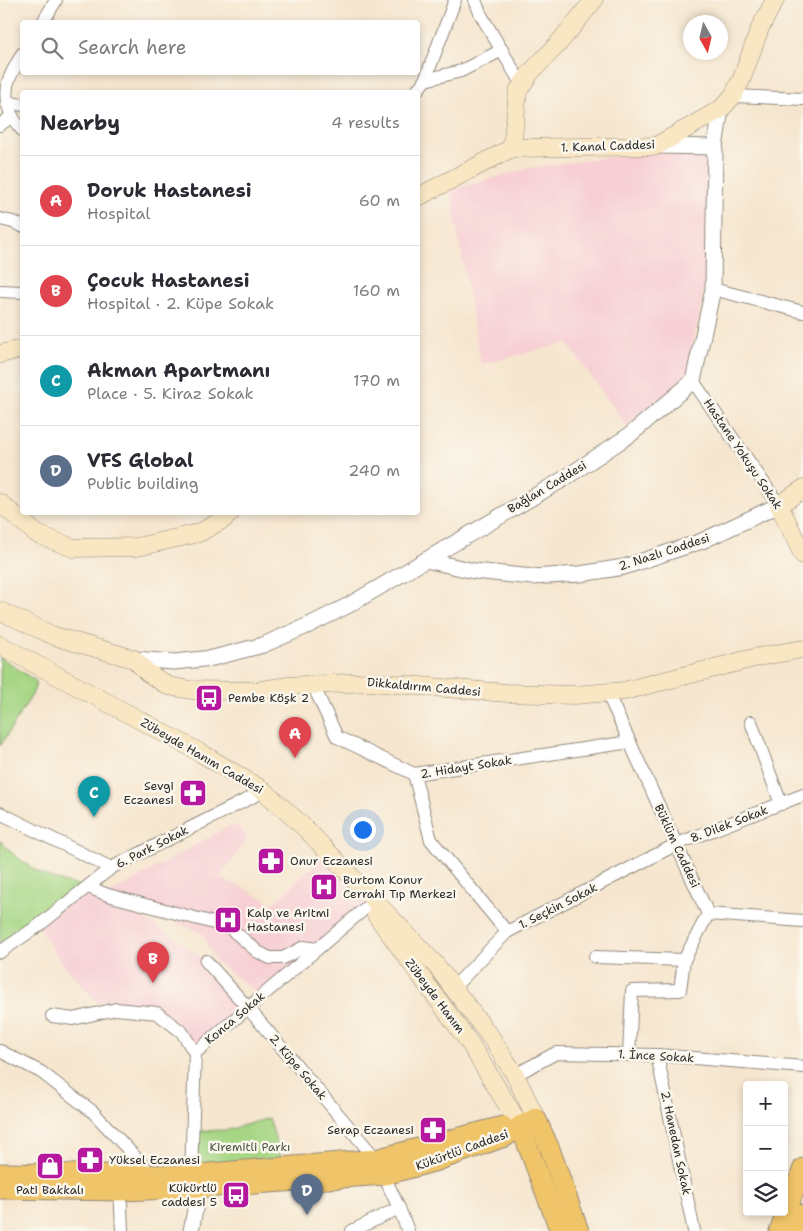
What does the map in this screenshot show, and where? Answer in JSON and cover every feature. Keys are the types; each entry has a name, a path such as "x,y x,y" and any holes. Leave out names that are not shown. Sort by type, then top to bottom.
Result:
{"main road":[{"path":"420,196 512,148 518,91 531,72 558,44 594,0"},
{"name":"1. Kanal Caddesi","path":"512,148 656,146 722,109 733,96 742,78 760,28 776,0"},
{"path":"0,354 20,349"},
{"path":"779,505 803,489"},
{"path":"0,503 37,534 72,548 137,546 199,533 228,515"},
{"name":"Hastane Yokuşu Sokak","path":"779,505 803,555"},
{"name":"Dikkaldırım Caddesi","path":"0,611 54,636 134,660 148,673 168,686 191,690 256,691 369,682 507,693 574,695 624,691 758,658 803,649"},
{"name":"Zübeyde Hanım Caddesi","path":"0,645 201,753 264,791 306,829 436,964 492,1039 515,1075 560,1231"},
{"name":"Zübeyde Hanım","path":"344,870 418,974 528,1122"},
{"name":"Zübeyde Hanım Caddesi","path":"528,1122 550,1149 579,1231"},
{"name":"Kükürtlü Caddesi","path":"0,1189 120,1183 195,1182 381,1168 504,1126 528,1122"},
{"path":"779,1231 803,1168"},
{"name":"Kükürtlü Caddesi","path":"0,1173 120,1183"},
{"path":"797,1231 803,1214"}],"street":[{"path":"44,20 56,0"},
{"path":"418,90 425,80 455,0"},
{"path":"475,0 481,15 522,85"},
{"path":"425,80 461,70 502,50"},
{"path":"20,58 6,86 5,95 12,116 20,127"},
{"path":"5,95 20,104"},
{"path":"733,96 803,99"},
{"path":"693,381 713,289 715,147 722,109"},
{"path":"0,125 12,116"},
{"path":"656,146 715,147"},
{"path":"0,219 20,225"},
{"path":"713,289 803,312"},
{"path":"0,291 20,292"},
{"name":"Hastane Yokuşu Sokak","path":"693,381 779,505"},
{"name":"Bağlan Caddesi","path":"134,660 174,662 212,658 263,645 309,625 349,605 577,470 631,434 693,381"},
{"name":"2. Nazlı Caddesi","path":"426,560 474,571 532,576 580,574 624,567 702,541 779,505"},
{"name":"2. Hidayt Sokak","path":"313,685 337,737 414,774 630,742"},
{"name":"Büklüm Caddesi","path":"607,692 708,914"},
{"name":"8. Dilek Sokak","path":"751,722 781,804"},
{"path":"414,774 431,840 507,932"},
{"name":"6. Park Sokak","path":"0,952 38,926 111,868 264,791"},
{"name":"8. Dilek Sokak","path":"677,844 803,796"},
{"path":"0,813 111,868"},
{"name":"1. Seçkin Sokak","path":"454,987 507,932 677,844"},
{"path":"88,887 108,895 229,927 258,952 270,958 282,958 304,947 317,949"},
{"name":"Konca Sokak","path":"195,1182 195,1053 369,905"},
{"path":"629,1055 632,991 680,990 684,960 708,914 803,921"},
{"path":"595,957 684,960"},
{"name":"2. Küpe Sokak","path":"206,961 248,1008 381,1168 408,1231"},
{"path":"52,1016 73,1018 116,1009 157,1013 182,1032 195,1053"},
{"path":"0,1051 41,1072 93,1112 134,1157 153,1183"},
{"name":"1. İnce Sokak","path":"515,1075 556,1053 657,1055 803,1067"},
{"name":"2. Hanedan Sokak","path":"657,1055 694,1231"},
{"path":"122,1231 120,1183 134,1157"},
{"path":"191,1231 195,1182"},
{"path":"352,1231 399,1208"}],"shaded area":[{"path":"636,153 709,153 704,289 687,376 627,426 567,343 481,364 450,190 531,168"},
{"name":"Kalp ve Aritmi Hastanesi","path":"229,826 237,826 247,836 244,844 219,878 242,887 272,905 328,852 369,905 261,996 214,960 203,934 108,895"},
{"path":"88,887 163,930 206,961 248,1008 195,1053 157,1013 116,1009 99,1005 59,959 38,926"}],"green space":[{"path":"0,657 37,682 32,695 0,746"},
{"path":"0,840 17,857 42,874 59,881 88,887 0,952"},
{"name":"Kiremitli Parkı","path":"269,1118 284,1167 191,1175 193,1131 228,1130"}],"place":[{"name":"Pembe Köşk 2","path":"209,698"},
{"name":"Doruk Hastanesi","path":"295,758"},
{"name":"Sevgi Eczanesi","path":"193,793"},
{"name":"Akman Apartmanı","path":"94,817"},
{"name":"Onur Eczanesi","path":"271,861"},
{"name":"Burtom Konur Cerrahi Tıp Merkezi","path":"324,887"},
{"name":"Kalp ve Aritmi Hastanesi","path":"228,920"},
{"name":"Çocuk Hastanesi","path":"153,983"},
{"name":"Serap Eczanesi","path":"433,1130"},
{"name":"Yüksel Eczanesi","path":"90,1160"},
{"name":"Pati Bakkalı","path":"50,1166"},
{"name":"Kükürtlü caddesi 5","path":"236,1195"},
{"name":"VFS Global","path":"307,1215"}]}
